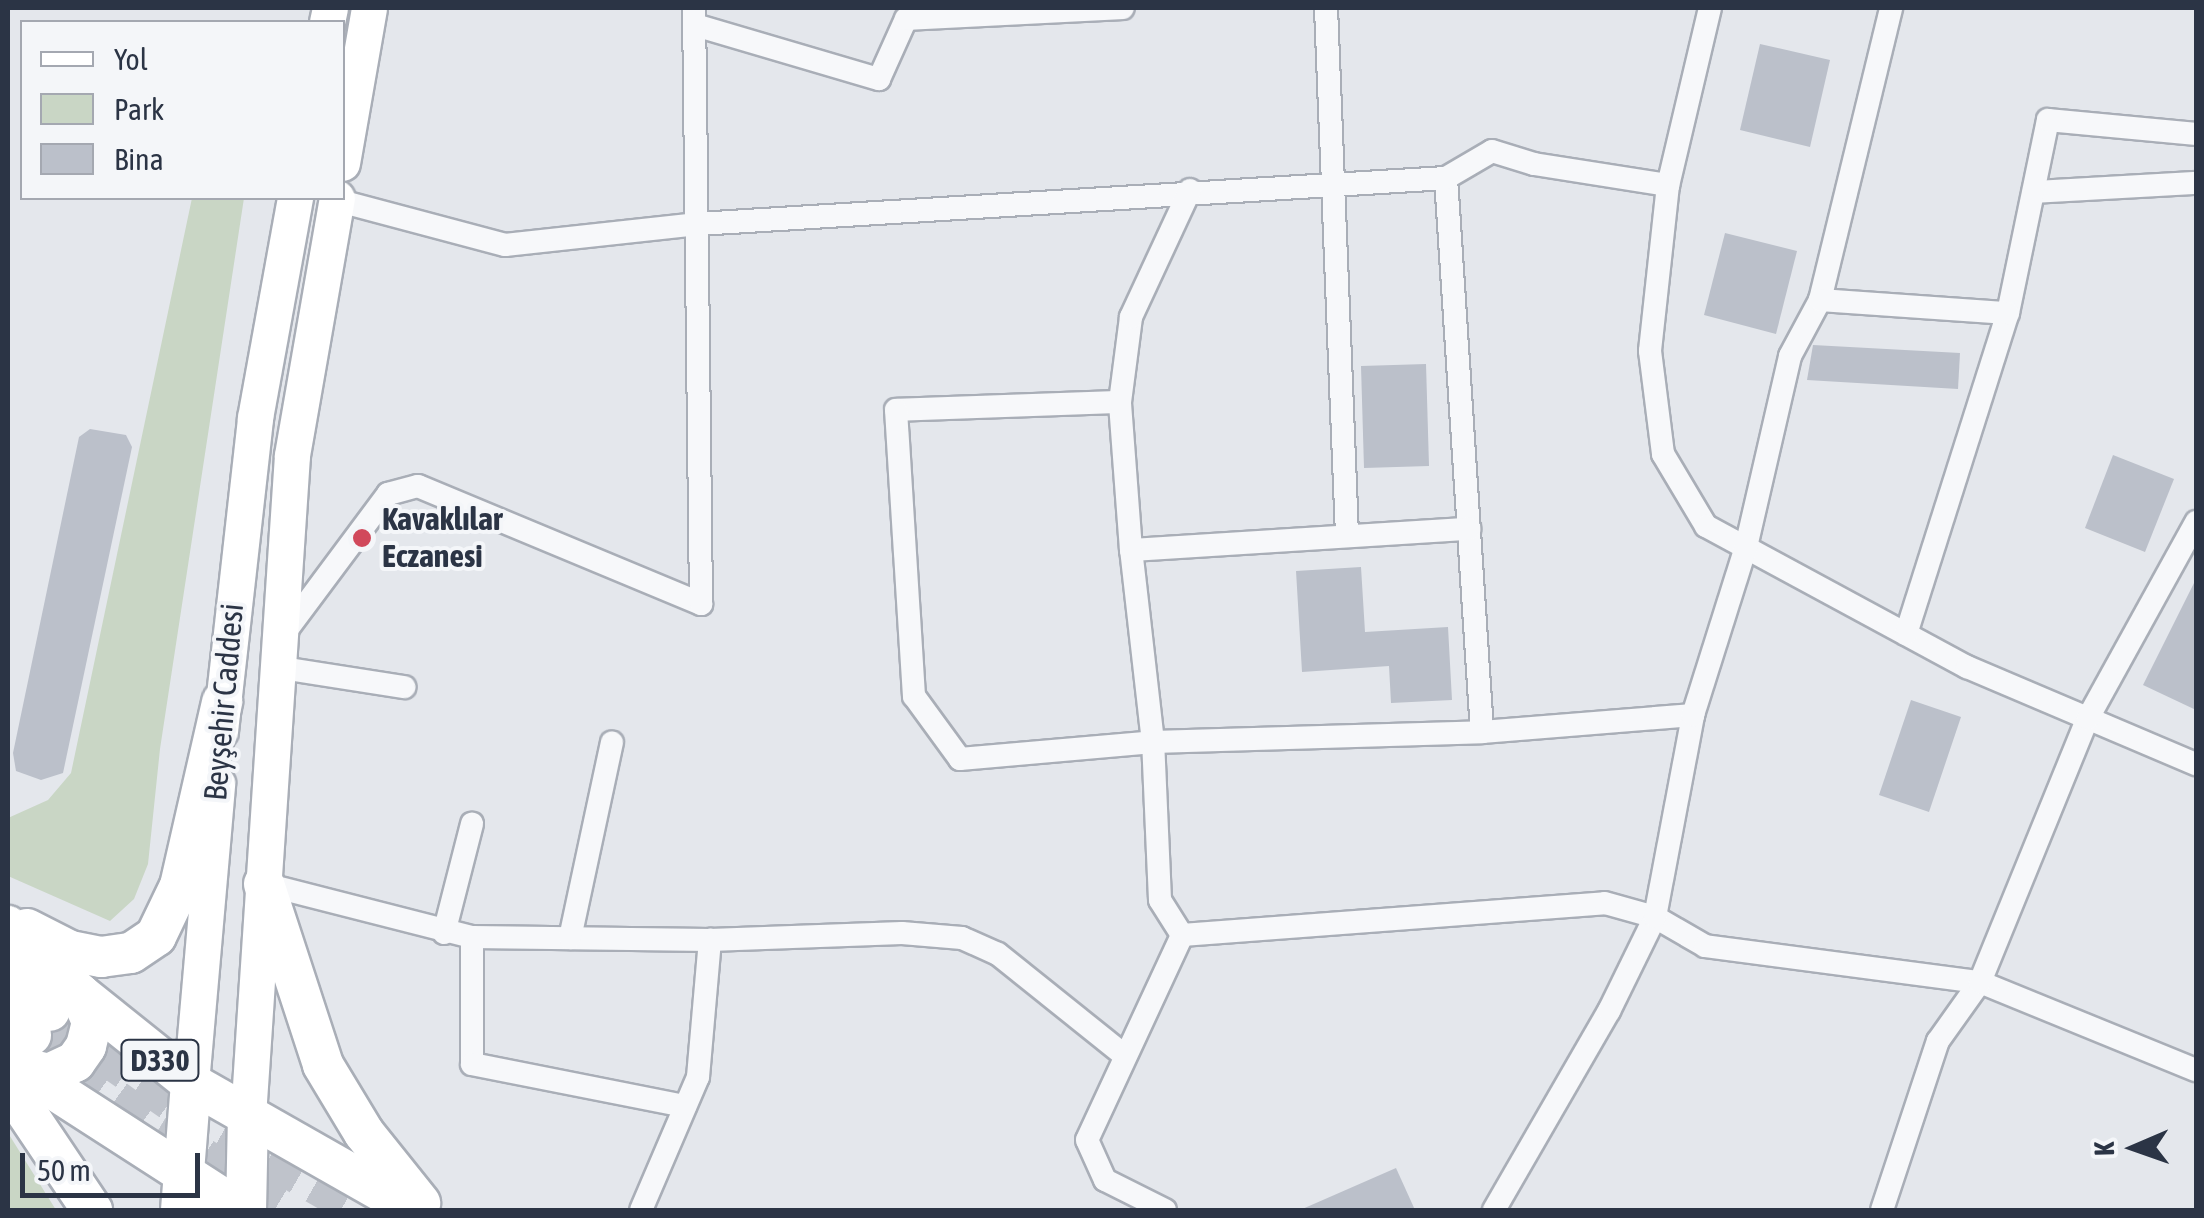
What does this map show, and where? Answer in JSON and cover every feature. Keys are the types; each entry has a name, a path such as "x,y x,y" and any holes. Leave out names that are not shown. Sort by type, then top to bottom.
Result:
{"highway":[{"path":"8,914 54,944 87,956 131,953 156,936 168,918 180,886 222,702"},
{"path":"264,884 323,1065 414,1208"},
{"name":"D330","path":"8,926 28,1038 92,1210"},
{"path":"8,972 28,1038 181,1192 244,1210"},
{"name":"D330","path":"28,1038 190,1083 248,1116"},
{"name":"Beyşehir Caddesi","path":"181,1192 190,1083"},
{"path":"248,1116 414,1208"},
{"name":"Beyşehir Caddesi","path":"244,1210 248,1116"},
{"path":"362,1210 373,1205 414,1208"}],"main road":[{"path":"345,145 369,8"},
{"name":"Beyşehir Caddesi","path":"190,1083 204,960 222,702 255,418 296,200"},
{"name":"Beyşehir Caddesi","path":"248,1116 292,455 336,200"},
{"path":"204,960 224,983 249,980 258,968"}],"street":[{"path":"404,687 277,654 388,494 418,486 701,604 694,16 878,80 906,19 1122,8"},
{"path":"1326,8 1347,535"},
{"path":"1710,8 1668,185 1650,351 1663,454 1706,526 1968,668 2196,764"},
{"path":"1494,1210 1609,1011 1655,916 1693,715 1746,548 1790,356 1820,300 1891,8"},
{"path":"1906,634 2008,313 2048,120 2196,134"},
{"path":"343,200 505,245 698,224 1190,190 1446,178 1492,150 1534,164 1668,185"},
{"path":"1446,178 1482,732"},
{"path":"2034,192 2196,183"},
{"path":"1182,935 1160,900 1152,742 1120,402 1131,317 1190,190"},
{"path":"1820,300 2008,313"},
{"path":"1120,402 896,410 914,696 960,759 1152,742 1482,732 1693,715"},
{"path":"1882,1210 1938,1042 1980,982 2088,718 2196,522"},
{"path":"1131,550 1469,529"},
{"path":"570,938 612,742"},
{"path":"444,932 472,824"},
{"path":"264,884 472,937 710,940 902,933 962,938 998,954 1124,1055"},
{"path":"1182,935 1605,903 1655,916 1705,946 1980,982 2196,1070"},
{"path":"1165,1210 1105,1180 1087,1140 1182,935"},
{"path":"472,937 472,1064 685,1106"},
{"path":"640,1210 698,1076 710,940"}],"green space":[{"path":"192,200 244,200 160,749 148,864 134,899 110,921 8,876 8,818 48,800 71,773"},
{"path":"8,1133 56,1210 8,1210"}],"building":[{"path":"1760,44 1830,60 1810,147 1740,130"},
{"path":"1725,233 1797,251 1776,334 1704,315"},
{"path":"1813,345 1960,353 1958,389 1807,380"},
{"path":"1426,364 1429,466 1364,468 1361,366"},
{"path":"90,429 126,435 132,447 63,773 41,780 16,771 13,753 79,437"},
{"path":"2113,455 2174,479 2145,552 2085,528"},
{"path":"1361,567 1365,632 1448,627 1452,700 1391,703 1389,666 1302,672 1296,571"},
{"path":"2196,579 2196,710 2143,685"},
{"path":"1911,700 1961,717 1929,812 1879,795"},
{"path":"1396,1168 1415,1210 1300,1210"}],"tunnel":[{"path":"50,1011 97,1052 176,1107 357,1210"},
{"path":"31,1035 159,1128 294,1210"}],"place":[{"name":"Kavaklılar Eczanesi","path":"362,538"}]}
